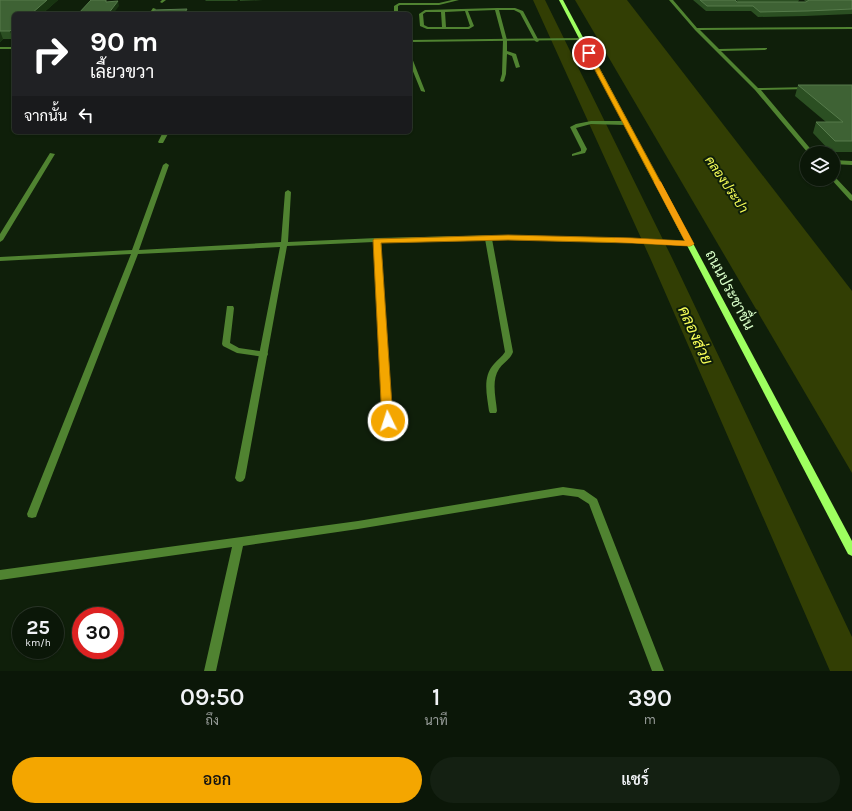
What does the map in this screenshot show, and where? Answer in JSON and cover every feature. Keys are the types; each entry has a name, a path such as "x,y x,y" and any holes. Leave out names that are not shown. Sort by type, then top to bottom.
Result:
{"main road":[{"name":"ถนนประชาชื่น","path":"561,0 852,551"}],"street":[{"path":"396,12 396,6 399,4 439,4 458,0"},
{"path":"671,0 696,29 757,89 805,146"},
{"path":"466,10 472,26 427,28 422,26 422,12 443,10 497,9 515,10 522,12 537,41"},
{"path":"497,9 505,40 504,74 502,81"},
{"path":"443,10 444,28"},
{"path":"696,29 852,28"},
{"path":"412,41 537,41 582,39"},
{"path":"0,48 12,48"},
{"path":"719,50 765,49"},
{"path":"504,52 514,55 518,67"},
{"path":"412,62 423,91"},
{"path":"757,89 812,88"},
{"path":"574,155 583,152 584,149 573,127 584,123 625,123"},
{"path":"161,142 165,134"},
{"path":"0,240 52,154"},
{"path":"840,162 852,163"},
{"path":"32,514 134,252 166,165"},
{"path":"840,186 852,199"},
{"path":"240,478 284,244 288,192"},
{"path":"488,238 510,352 506,360 495,366 490,380 492,411"},
{"path":"0,259 376,240 488,238 632,240 690,244"},
{"path":"376,240 388,421"},
{"path":"230,308 226,344 237,350 264,354"},
{"path":"0,575 358,525 563,491 580,493 593,502 656,670"},
{"path":"210,671 238,542"}],"water":[{"name":"คลองประปา","path":"575,0 627,0 852,291 852,473"}],"building":[{"path":"0,0 47,0 33,12 12,12 12,30 10,31 0,31"},
{"path":"91,0 106,0 106,2 118,1 110,12 80,12"},
{"path":"700,0 735,0 737,2 806,2 809,0 851,0 852,9 760,12 753,6 707,6"},
{"path":"187,9 185,12 153,12 154,10"},
{"path":"798,85 852,85 852,141 835,141 816,122 843,122"}],"waterway":[{"name":"คลองส่วย","path":"539,0 662,260 849,671"}],"slow traffic":[{"path":"618,240 690,244 657,182"}],"route":[{"path":"388,421 376,240 508,237 632,240 690,244 589,53"}]}
